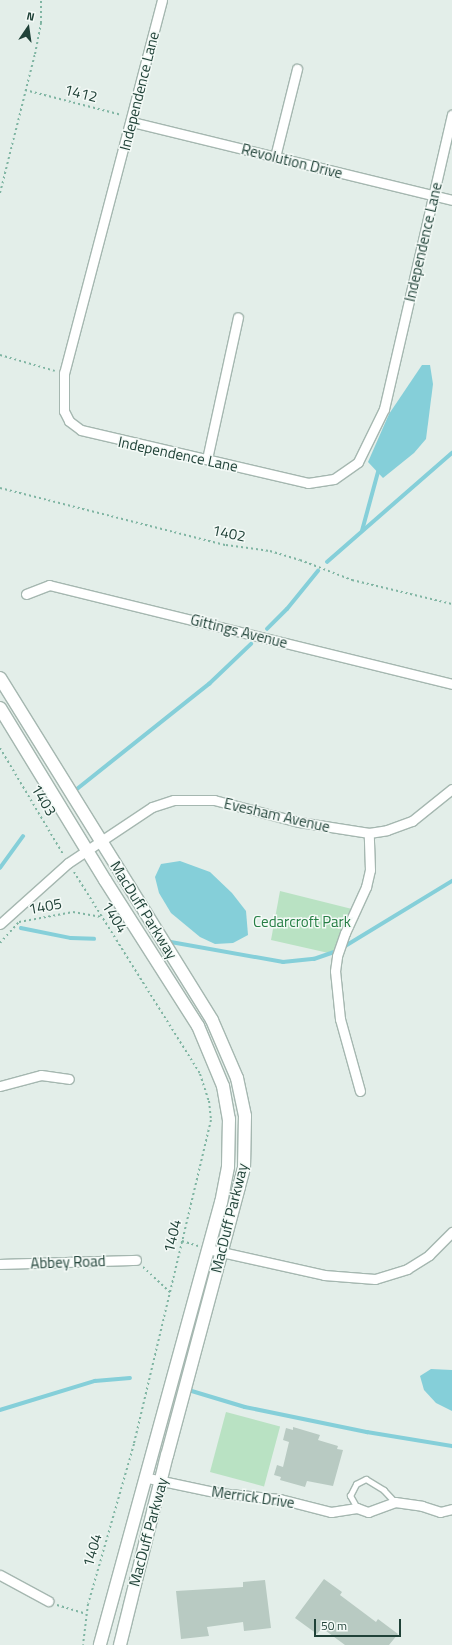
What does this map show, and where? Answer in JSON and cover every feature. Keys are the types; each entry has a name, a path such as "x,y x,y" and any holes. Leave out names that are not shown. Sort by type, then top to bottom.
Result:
{"street":[{"name":"Independence Lane","path":"162,0 132,120 64,373 64,411 69,421 81,430 308,484 334,479 358,462 384,409 452,115"},
{"path":"274,157 297,69"},
{"name":"Revolution Drive","path":"132,120 274,157 452,200"},
{"path":"206,459 238,317"},
{"name":"Gittings Avenue","path":"26,594 49,585 452,684"},
{"name":"MacDuff Parkway","path":"0,678 212,1020 237,1078 245,1116 244,1168 120,1645"},
{"name":"MacDuff Parkway","path":"0,708 198,1026 223,1086 229,1119 228,1167 208,1249 148,1478 100,1645"},
{"name":"Evesham Avenue","path":"0,924 68,863 102,843 131,819 152,807 191,798 214,800 299,822 369,833 387,830 412,821 452,789"},
{"path":"360,1091 337,1003 337,956 342,940 366,887 370,870 369,833"},
{"path":"0,1086 41,1075 69,1079"},
{"path":"208,1249 324,1275 375,1279 407,1269 429,1255 452,1232"},
{"name":"Abbey Road","path":"0,1264 136,1260"},
{"name":"Merrick Drive","path":"148,1478 219,1493 280,1499 331,1512 357,1508 368,1512 395,1502 422,1506 440,1512 452,1509"},
{"path":"0,1575 48,1601"}],"lane":[{"path":"357,1508 350,1496 356,1484 366,1479 384,1490 395,1502"}],"path":[{"path":"0,193 41,24 41,0"},
{"name":"1412","path":"25,90 132,120"},
{"path":"0,356 64,373"},
{"name":"1402","path":"0,488 226,545 270,551 352,580 452,604"},
{"name":"1403","path":"0,748 68,863"},
{"name":"1404","path":"68,863 200,1074 209,1100 211,1120 134,1444 86,1614 83,1645"},
{"name":"1405","path":"0,943 19,922 73,912 102,917"},
{"path":"182,1241 208,1249"},
{"path":"136,1260 170,1292"},
{"path":"48,1601 86,1614"}],"green space":[{"name":"Cedarcroft Park","path":"280,891 352,909 333,954 271,940"},
{"path":"226,1412 280,1426 264,1486 210,1472"}],"water":[{"path":"422,365 430,365 433,384 426,439 414,453 383,478 368,462 389,414"},
{"path":"180,861 210,872 232,893 246,911 248,935 233,943 215,944 200,937 171,913 159,893 155,877 161,864"},
{"path":"431,1369 452,1370 452,1411 436,1403 424,1390 420,1376"}],"building":[{"path":"293,1427 320,1435 318,1440 338,1446 337,1449 343,1450 333,1486 307,1481 305,1487 280,1480 281,1477 274,1475 277,1465 283,1467 289,1442 283,1440 286,1428 293,1430"},
{"path":"324,1579 342,1592 340,1595 376,1622 378,1619 398,1634 389,1645 345,1645 322,1628 317,1634 295,1618"},
{"path":"265,1580 271,1628 244,1631 243,1622 207,1627 209,1636 181,1639 176,1591 243,1587 243,1582"}],"waterway":[{"path":"327,562 452,453"},
{"path":"362,531 378,472"},
{"path":"267,629 287,609 318,571"},
{"path":"77,789 209,684 251,644"},
{"path":"0,868 23,836"},
{"path":"342,948 452,881"},
{"path":"21,928 71,938 94,939"},
{"path":"171,942 283,962 314,959 337,951"},
{"path":"0,1410 95,1381 130,1378"},
{"path":"192,1391 245,1407 367,1432 452,1446"}]}
